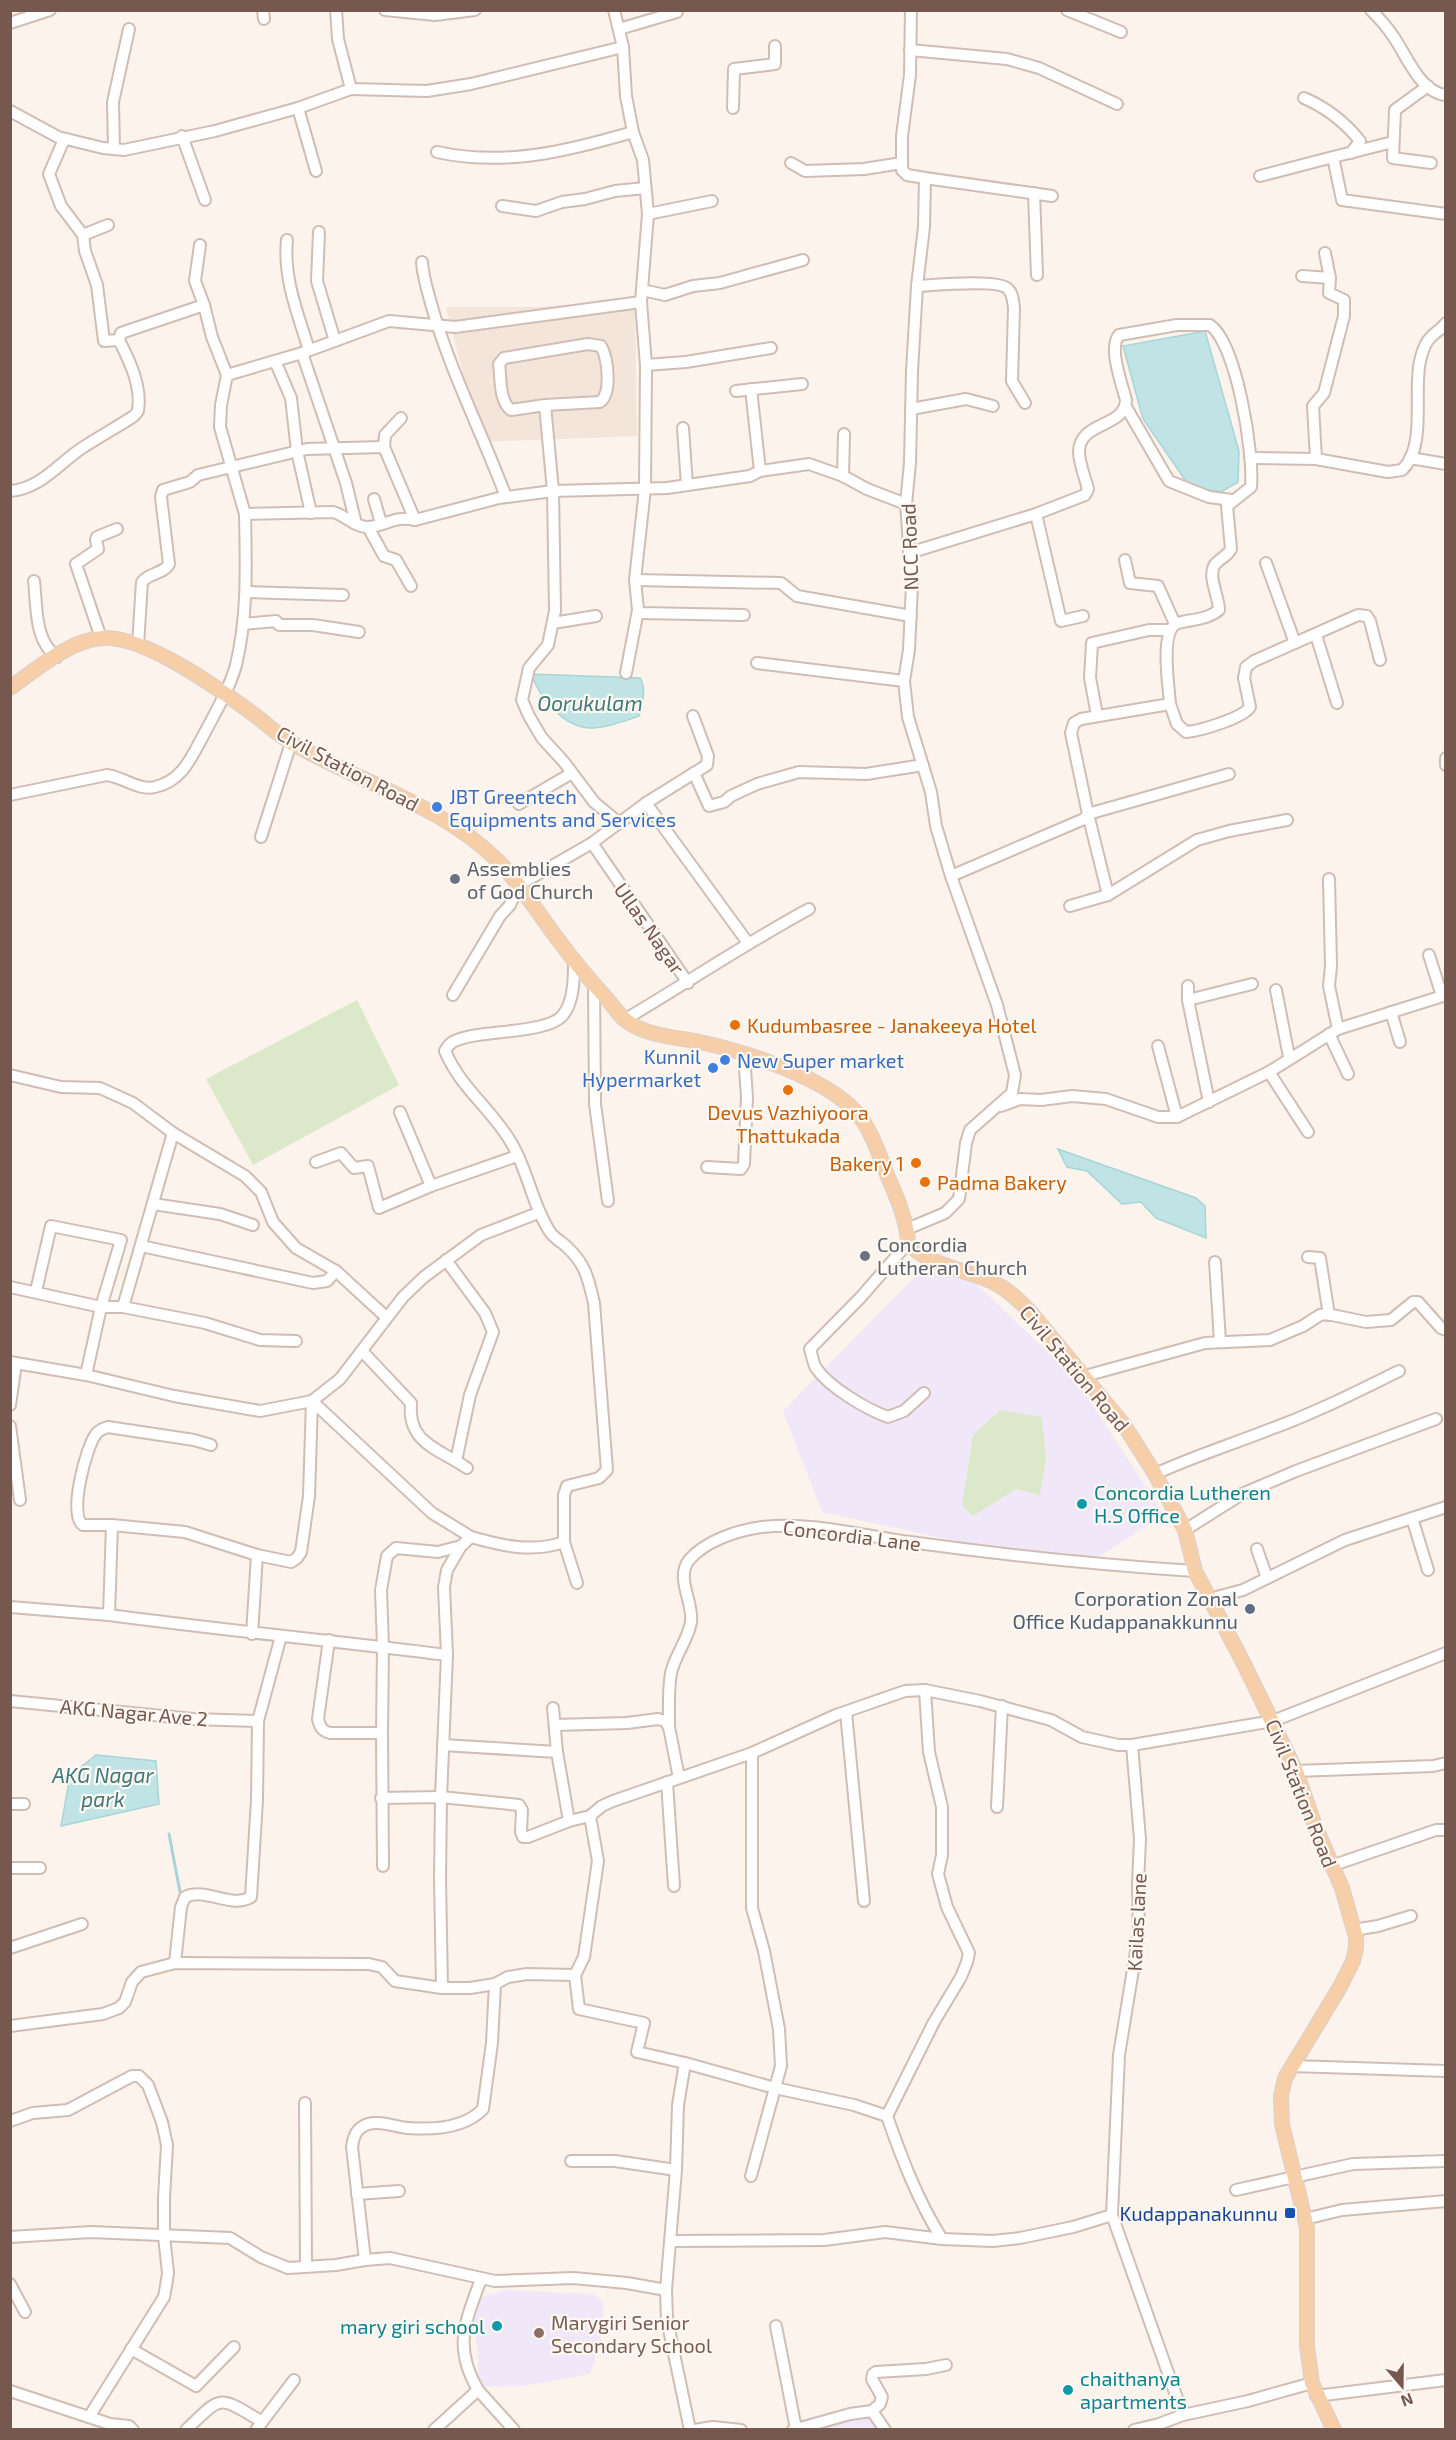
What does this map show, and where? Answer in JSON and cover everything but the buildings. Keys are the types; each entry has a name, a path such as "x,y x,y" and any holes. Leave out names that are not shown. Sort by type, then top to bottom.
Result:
{"main road":[{"name":"Civil Station Road","path":"100,638 138,645 189,672 291,743 419,805 468,835 497,860 519,885 574,962 624,1020 671,1038 700,1042 783,1067 837,1095 855,1111 872,1139 907,1229 908,1243 921,1255 1004,1288 1033,1315 1124,1425 1155,1474 1185,1530 1195,1571 1273,1721 1296,1771 1331,1866 1342,1888 1353,1929 1356,1948 1353,1961 1340,1987 1285,2078 1281,2105 1282,2124 1307,2228 1307,2346 1314,2389 1334,2430"},
{"path":"10,688 74,647 100,638"}],"street":[{"path":"10,23 50,10"},
{"path":"336,10 338,39 351,89"},
{"path":"385,10 435,15 475,10"},
{"path":"614,10 623,47 626,96 633,132 643,160 648,214 641,302 646,365 645,489 635,580 638,610 626,672"},
{"path":"1067,10 1121,32"},
{"path":"1371,10 1393,35 1412,69 1437,94 1445,95 1446,100"},
{"path":"915,11 902,136 902,170 907,175 1052,196"},
{"path":"619,29 677,12"},
{"path":"114,149 112,102 129,29"},
{"path":"733,108 734,69 775,64 775,46"},
{"path":"10,111 58,137 114,149 141,147 182,136 215,131 298,108 351,89 427,91 471,84 623,47"},
{"path":"910,50 1007,59 1039,68 1117,104"},
{"path":"1428,86 1395,110 1393,158 1431,163"},
{"path":"1304,98 1325,107 1349,127 1360,141 1351,153"},
{"path":"298,108 316,171"},
{"path":"437,152 489,160 524,157 596,143 633,132"},
{"path":"182,136 205,200"},
{"path":"66,139 49,174 61,206 83,235 85,251 97,285 104,341 119,340"},
{"path":"1260,176 1394,142"},
{"path":"1333,157 1342,200 1446,214"},
{"path":"791,163 805,171 864,170 902,163"},
{"name":"NCC Road","path":"925,178 924,227 917,286 910,463 906,504 911,616 904,681 908,717 931,792 936,826 1002,1022 1015,1075 1011,1093 995,1108"},
{"path":"502,206 536,211 562,202 615,191 645,188"},
{"path":"1034,193 1037,275"},
{"path":"648,214 712,201"},
{"path":"83,235 108,225"},
{"path":"319,232 317,281 335,341"},
{"path":"287,240 285,255 288,278 305,351 333,447 362,526 384,556 396,560 411,586"},
{"path":"10,795 107,775 118,776 144,789 172,780 185,770 225,695 236,667 246,592 245,514 220,427 220,405 227,375 212,337 195,281 200,245"},
{"path":"1316,459 1312,406 1324,393 1344,316 1344,300 1329,293 1329,278 1324,253"},
{"path":"642,290 665,295 693,286 720,283 803,260"},
{"path":"422,262 423,274 437,325 506,497"},
{"path":"1302,276 1329,278"},
{"path":"917,286 978,284 1000,285 1007,288 1012,296 1014,308 1012,381 1025,403"},
{"path":"227,375 335,341 389,321 455,327 641,302"},
{"path":"10,491 33,486 66,459 134,416 138,411 137,384 128,355 119,340 121,333 204,305"},
{"path":"1250,458 1316,459 1395,472 1405,467 1410,458 1418,422 1417,379 1420,361 1429,338 1446,323"},
{"path":"1097,715 1090,678 1092,643 1173,627 1214,614 1218,610 1212,573 1217,562 1231,549 1227,506 1251,487 1249,438 1236,377 1221,337 1210,325 1177,325 1119,335 1114,340 1114,352 1126,407 1169,482 1209,497 1232,500"},
{"path":"588,344 601,346 605,363 607,391 605,398 600,402 545,405 511,410 507,407 503,398 499,364 504,358 588,344"},
{"path":"646,365 686,362 771,348"},
{"path":"275,361 291,398 297,451 311,513"},
{"path":"736,391 802,384"},
{"path":"751,389 760,471"},
{"path":"911,410 966,399 993,406"},
{"path":"545,405 553,491 555,611 548,645 529,668 522,700 542,738 594,802 619,824"},
{"path":"909,553 1079,499 1087,493 1088,489 1078,454 1082,438 1089,431 1120,415 1126,407"},
{"path":"401,418 385,435 384,447 415,520"},
{"path":"683,428 687,484"},
{"path":"843,476 844,434"},
{"path":"138,645 142,582 152,573 164,570 169,564 163,490 190,482 198,475 297,451 333,447 384,447"},
{"path":"1410,458 1446,464"},
{"path":"245,514 333,512 342,514 362,526 403,517 415,520 506,497 553,491 645,489 750,476 760,471 809,464 843,476 867,489 906,504"},
{"path":"374,499 381,523"},
{"path":"1036,514 1061,621 1083,616"},
{"path":"100,638 76,564 95,554 98,549 97,537 117,529"},
{"path":"1125,560 1130,583 1158,586 1173,627 1166,661 1170,704 1177,724 1186,732 1195,731 1241,714 1250,707 1244,678 1246,667 1358,615 1367,616 1380,660"},
{"path":"1266,563 1295,644"},
{"path":"635,580 781,583 797,596 911,616"},
{"path":"34,581 40,635 48,651 57,657"},
{"path":"246,592 343,595"},
{"path":"638,610 640,613 744,615"},
{"path":"553,623 596,616"},
{"path":"243,624 276,621 279,625 313,625 359,633"},
{"path":"1316,635 1337,703"},
{"path":"757,663 904,681"},
{"path":"1108,895 1071,733 1074,723 1097,715 1170,704"},
{"path":"453,995 500,916 510,905 519,885 592,843 646,803 707,765 708,759 693,716"},
{"path":"261,837 291,743"},
{"path":"1446,758 1446,765"},
{"path":"694,773 709,806 724,802 752,786 799,772 866,774 923,765"},
{"path":"519,804 572,773"},
{"path":"951,876 1047,836 1084,819 1088,814 1229,774"},
{"path":"646,803 748,943"},
{"path":"1070,906 1108,895 1197,840 1229,831 1287,820"},
{"name":"Ullas Nagar","path":"592,843 688,982"},
{"path":"1329,879 1331,966 1329,986 1334,1032 1348,1074"},
{"name":"Ullas Nagar","path":"624,1020 748,943 809,909"},
{"path":"907,1229 945,1213 959,1199 966,1143 970,1130 995,1108 1020,1100 1072,1096 1106,1098 1158,1117 1178,1117 1269,1072 1289,1057 1334,1032 1444,996 1430,955"},
{"path":"574,962 574,981 567,1008 561,1017 535,1028 481,1034 456,1040 450,1042 445,1051 465,1086 505,1131 517,1155 538,1213 552,1235 582,1262 588,1278 594,1304 600,1395 608,1463 603,1476 572,1483 564,1491 564,1542 577,1583"},
{"path":"1188,1000 1252,984"},
{"path":"594,986 595,1104 608,1201"},
{"path":"1188,986 1188,1000 1209,1102"},
{"path":"1276,990 1289,1057"},
{"path":"1391,1012 1400,1042"},
{"path":"1158,1046 1178,1117"},
{"path":"707,1167 741,1169 744,1164 747,1097 744,1055"},
{"path":"1269,1072 1308,1132"},
{"path":"10,1075 61,1087 100,1088 133,1103 173,1133 245,1176 261,1192 273,1222 296,1248 336,1270 386,1317"},
{"path":"400,1112 431,1186"},
{"path":"123,1307 173,1133"},
{"path":"316,1162 340,1154 354,1168 368,1166 379,1208 431,1186 517,1155"},
{"path":"153,1204 220,1214 253,1225"},
{"path":"10,1405 13,1363 86,1375 137,1389 260,1411 312,1401 340,1379 403,1297 446,1260 482,1235 538,1213"},
{"path":"36,1292 51,1226 121,1240 101,1307 86,1375"},
{"path":"908,1243 861,1297 810,1349 816,1367 832,1383 851,1398 888,1417 904,1411 924,1393"},
{"path":"141,1246 313,1283 327,1281 336,1270"},
{"path":"1308,1257 1320,1257 1329,1314"},
{"path":"446,1260 485,1312 494,1332 470,1395 456,1461"},
{"path":"1215,1262 1220,1342"},
{"path":"10,1287 101,1307 123,1307 205,1323 260,1340 296,1341"},
{"path":"1084,1376 1204,1343 1270,1340 1303,1326 1320,1315 1329,1314 1366,1322 1391,1320 1408,1305 1418,1302 1441,1328 1446,1329"},
{"path":"362,1351 411,1402 410,1417 414,1428 429,1446 467,1468"},
{"path":"1155,1474 1192,1457 1312,1412 1399,1371"},
{"path":"312,1401 432,1513 471,1538 513,1548 544,1548 564,1542"},
{"path":"211,1445 194,1440 108,1427 99,1430 94,1436 75,1506 77,1519 83,1525 112,1525 185,1532 258,1555 291,1562 301,1552 309,1496 312,1401"},
{"path":"1185,1530 1242,1494 1296,1471 1436,1419"},
{"path":"10,1426 20,1500"},
{"path":"1209,1599 1243,1590 1345,1540 1446,1507"},
{"path":"1412,1518 1428,1570"},
{"path":"109,1615 112,1525"},
{"name":"Concordia Lane","path":"669,1727 671,1672 691,1621 684,1579 685,1567 691,1559 713,1543 738,1532 761,1527 796,1525 909,1542 1051,1559 1195,1571"},
{"path":"442,1988 441,1797 447,1655 444,1587 447,1570 461,1546 471,1538"},
{"path":"382,1866 381,1590 387,1556 396,1548 438,1552 461,1546"},
{"path":"1257,1549 1268,1578"},
{"path":"252,1634 258,1555"},
{"path":"10,1607 109,1615 252,1634 329,1640 447,1655"},
{"path":"175,1963 181,1907 185,1897 199,1894 240,1902 251,1897 257,1800 258,1720 281,1636"},
{"path":"329,1640 319,1726 322,1730 330,1732 382,1733"},
{"path":"381,1798 441,1797 519,1805 522,1810 521,1832 523,1837 528,1837 569,1821 590,1816 613,1800 752,1753 846,1712 905,1691 925,1690 1002,1707 1051,1720 1082,1737 1118,1745 1132,1745 1273,1721 1446,1653"},
{"path":"925,1690 929,1752 942,1807 942,1855 938,1874 947,1907 969,1953 968,1962 961,1977 934,2022 887,2116 908,2172 942,2239"},
{"name":"AKG Nagar Ave 2","path":"10,1701 193,1719 258,1720"},
{"path":"997,1807 1002,1707"},
{"path":"553,1708 557,1752 569,1821"},
{"path":"846,1712 864,1900"},
{"path":"555,1725 627,1723 658,1719 665,1721 669,1727 679,1778"},
{"path":"443,1745 557,1752"},
{"name":"Kailas lane","path":"1132,1745 1140,1839 1139,1933 1119,2055 1112,2215 1183,2415"},
{"path":"751,2176 781,2066 779,2029 764,1951 752,1908 752,1753"},
{"path":"1296,1771 1433,1766 1446,1763"},
{"path":"667,1782 674,1886"},
{"path":"10,1804 24,1804"},
{"path":"590,1816 598,1861 584,1957 575,1976 579,2009 644,2023 637,2052 887,2116"},
{"path":"1331,1866 1436,1830 1446,1830"},
{"path":"10,1868 40,1868"},
{"path":"1353,1929 1378,1926 1411,1916"},
{"path":"10,1948 81,1924"},
{"path":"10,2026 103,2014 119,2008 132,1982 141,1972 175,1963 369,1964 382,1967 395,1981 442,1988 470,1988 495,1984 508,1977 527,1974 575,1976"},
{"path":"365,2260 352,2147 354,2136 362,2126 376,2123 410,2128 467,2123 483,2109 492,2043 495,1984"},
{"path":"685,2063 678,2105 676,2170 666,2290 667,2320 690,2430"},
{"path":"1292,2066 1446,2071"},
{"path":"10,2121 33,2113 68,2110 132,2076 139,2076 144,2080 162,2122 167,2145 164,2236 168,2273 164,2297 89,2417"},
{"path":"305,2103 306,2266"},
{"path":"571,2161 615,2161 676,2170"},
{"path":"1236,2190 1353,2164 1446,2161"},
{"path":"357,2194 399,2191"},
{"path":"1305,2219 1342,2210 1446,2201"},
{"path":"670,2241 824,2240 885,2232 942,2239 993,2241 1073,2227 1112,2215"},
{"path":"10,2237 91,2232 230,2238 288,2268 390,2258 495,2282 573,2278 627,2283 666,2290"},
{"path":"481,2279 471,2306 462,2344 469,2374 478,2390 514,2430"},
{"path":"10,2284 25,2312"},
{"path":"776,2326 794,2429 850,2414 872,2412 880,2404 882,2397 872,2379 876,2372 926,2369 946,2365"},
{"path":"131,2349 196,2386 234,2347"},
{"path":"186,2430 208,2409 221,2401 231,2403 258,2425 294,2380"},
{"path":"1134,2430 1147,2428 1183,2415 1314,2389 1446,2380"},
{"path":"434,2430 478,2390"},
{"path":"10,2391 89,2417 129,2426 133,2430"},
{"path":"872,2412 885,2430"},
{"path":"694,2430 713,2427 741,2430"}],"shaded area":[{"path":"635,300 637,436 480,442 446,307 538,307"},
{"path":"941,1250 1076,1379 1164,1515 1100,1556 1042,1556 951,1540 822,1512 783,1411"},
{"name":"Marygiri Senior Secondary School","path":"505,2290 594,2294 603,2302 604,2322 600,2344 590,2374 524,2386 478,2387 478,2353 473,2317 477,2298"},
{"path":"868,2417 881,2430 813,2430 833,2424"}],"green space":[{"path":"357,1000 399,1085 253,1165 206,1079"},
{"path":"1000,1410 1042,1417 1046,1459 1040,1495 1016,1489 973,1516 962,1506 973,1435"}],"water":[{"path":"1205,331 1239,451 1238,482 1221,492 1190,487 1143,419 1123,346"},
{"name":"Oorukulam","path":"531,674 640,678 644,692 639,716 617,724 594,728 573,724 547,702"},
{"path":"1058,1149 1196,1198 1205,1206 1206,1238 1156,1218 1141,1202 1122,1204 1087,1171 1067,1167"},
{"name":"AKG Nagar park","path":"96,1755 156,1761 159,1804 61,1826 70,1776"}],"waterway":[{"path":"169,1834 180,1892"}],"place":[{"name":"JBT Greentech Equipments and Services","path":"437,807"},
{"name":"Assemblies of God Church","path":"455,879"},
{"name":"Kudumbasree - Janakeeya Hotel","path":"735,1025"},
{"name":"New Super market","path":"725,1060"},
{"name":"Kunnil Hypermarket","path":"713,1068"},
{"name":"Devus Vazhiyoora Thattukada","path":"788,1090"},
{"name":"Bakery 1","path":"916,1163"},
{"name":"Padma Bakery","path":"925,1182"},
{"name":"Concordia Lutheran Church","path":"865,1256"},
{"name":"Concordia Lutheren H.S Office","path":"1082,1504"},
{"name":"Corporation Zonal Office Kudappanakkunnu","path":"1250,1609"},
{"name":"Kudappanakunnu","path":"1290,2213"},
{"name":"mary giri school","path":"497,2326"},
{"name":"Marygiri Senior Secondary School","path":"539,2333"},
{"name":"chaithanya apartments","path":"1068,2390"}]}
